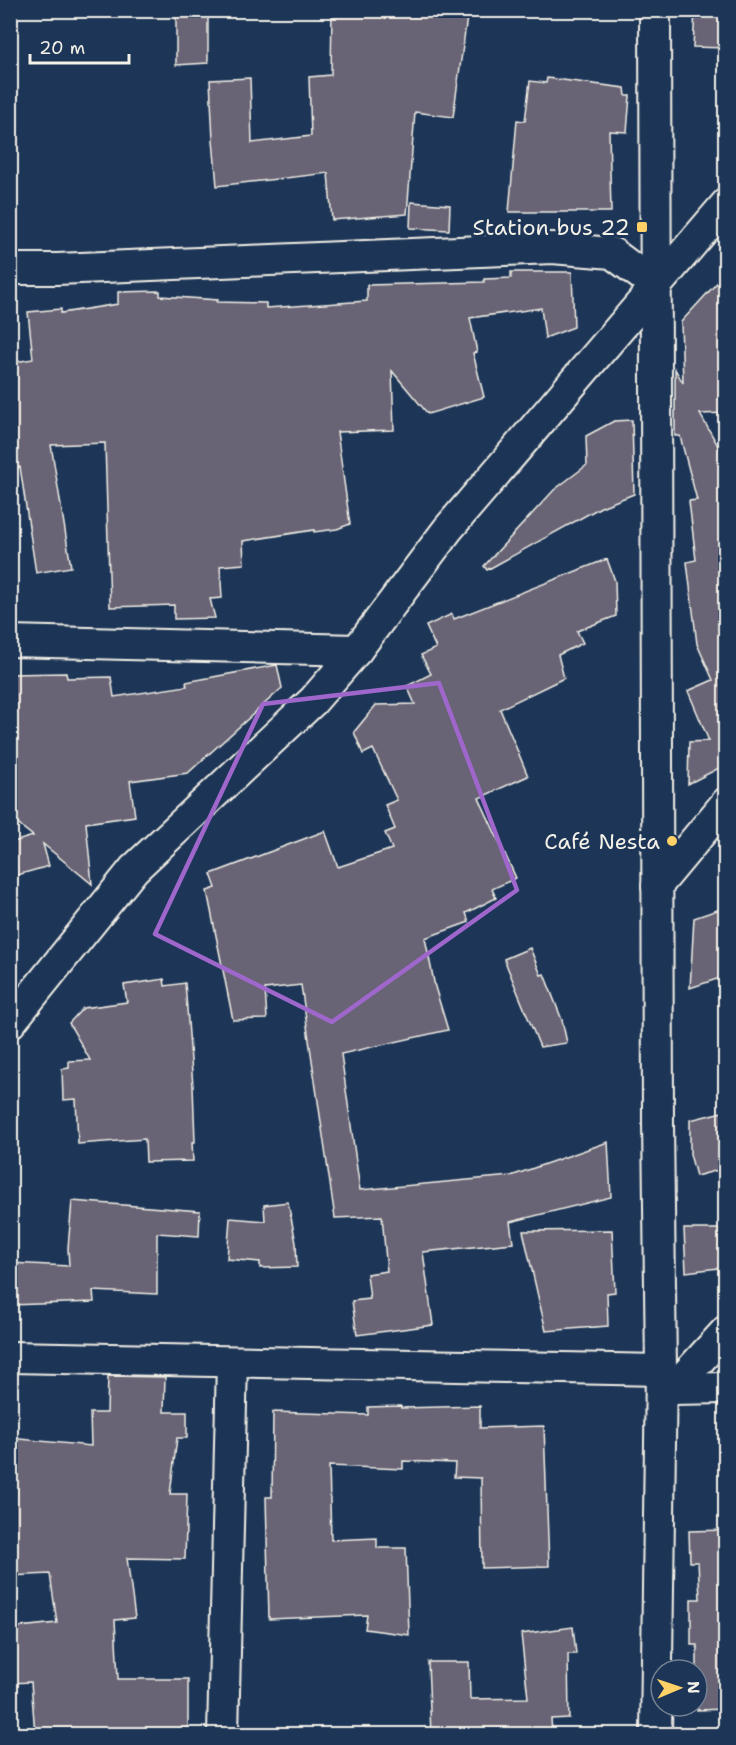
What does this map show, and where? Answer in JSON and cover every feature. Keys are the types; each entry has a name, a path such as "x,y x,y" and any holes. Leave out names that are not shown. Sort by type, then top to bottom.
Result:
{"street":[{"path":"655,10 658,1237 667,1379 656,1734"},
{"path":"10,1023 134,869 313,701 357,650 448,529 726,204"},
{"path":"10,269 57,269 552,248 612,253 656,285"},
{"path":"10,641 357,650"},
{"path":"657,886 726,803"},
{"path":"667,1379 726,1331"},
{"path":"10,1357 231,1362 667,1379 726,1388"},
{"path":"223,1734 231,1362"}],"highlighted area":[{"path":"439,683 517,890 332,1022 155,934 263,704"}],"building":[{"path":"176,10 208,10 208,63 176,65"},
{"path":"332,10 389,10 427,14 427,10 468,10 453,117 415,112 407,214 332,220 328,173 217,186 210,80 250,78 252,143 311,136 309,77 331,75"},
{"path":"695,10 726,10 726,48 693,47"},
{"path":"547,78 625,88 626,96 630,96 627,132 609,131 611,212 509,212 517,120 525,121 530,81 546,83"},
{"path":"411,202 450,205 449,230 410,228"},
{"path":"511,272 572,272 574,327 545,338 541,308 470,318 477,352 473,353 484,397 428,414 392,371 394,430 337,432 350,524 337,529 314,532 314,530 243,541 244,564 220,566 222,598 210,599 215,618 174,619 174,605 110,607 105,443 51,445 71,567 36,573 20,467 10,468 10,363 33,359 28,312 61,309 61,313 118,304 118,292 160,291 160,296 218,300 217,302 266,303 266,308 367,301 367,285 484,282 484,279 511,278"},
{"path":"726,273 726,413 700,414 726,460 726,778 721,767 688,784 689,742 709,741 688,691 713,680 697,644 687,562 696,560 689,501 697,500 680,436 675,436 675,369 683,383 681,322"},
{"path":"632,420 634,494 601,507 487,570 484,566 554,490 587,465 586,436 614,421"},
{"path":"607,559 615,581 616,616 577,631 583,643 558,655 564,678 500,709 528,776 479,798 516,878 492,889 496,898 466,913 469,922 425,938 435,987 448,1030 341,1054 360,1190 511,1176 608,1142 611,1197 510,1222 513,1243 423,1252 433,1325 357,1335 352,1301 370,1299 367,1274 387,1271 382,1216 335,1218 301,985 265,989 267,1019 233,1020 207,891 216,888 211,874 325,831 338,867 392,849 385,833 395,829 385,805 397,800 373,749 363,754 354,732 376,705 415,704 407,686 431,674 421,655 436,648 426,626 452,614 454,619"},
{"path":"277,665 282,688 188,773 130,781 135,816 86,823 92,884 43,844 49,866 10,877 10,843 33,836 14,821 10,809 10,674 66,673 67,678 111,677 114,697 187,686 186,682"},
{"path":"726,907 726,976 690,988 694,918"},
{"path":"530,948 541,975 544,974 562,1020 567,1043 540,1047 504,959"},
{"path":"164,979 165,986 185,983 193,1086 195,1142 192,1142 193,1161 146,1162 145,1139 78,1144 76,1099 63,1100 62,1069 69,1068 69,1061 90,1060 69,1023 83,1008 127,1002 124,985"},
{"path":"726,1111 726,1168 696,1176 690,1154 690,1120"},
{"path":"72,1201 200,1211 199,1236 157,1233 157,1294 93,1291 94,1302 10,1305 10,1263 69,1266 68,1248"},
{"path":"288,1202 296,1243 297,1267 260,1268 260,1262 227,1259 230,1218 265,1221 264,1205"},
{"path":"684,1229 726,1229 726,1267 686,1272"},
{"path":"612,1230 615,1292 607,1293 608,1326 546,1331 523,1231"},
{"path":"108,1376 165,1377 164,1412 187,1412 187,1438 177,1438 170,1494 187,1494 185,1559 127,1558 135,1618 115,1620 118,1679 188,1679 188,1734 35,1734 31,1682 10,1683 10,1628 57,1623 50,1574 10,1576 10,1438 91,1446 90,1413 107,1413"},
{"path":"401,1406 401,1408 480,1406 480,1428 544,1426 549,1566 482,1568 481,1478 454,1477 455,1463 403,1461 403,1469 329,1466 331,1540 377,1538 377,1548 406,1548 409,1635 365,1629 367,1615 269,1619 266,1497 272,1497 273,1412 368,1415 368,1407"},
{"path":"726,1530 726,1709 709,1710 709,1658 697,1658 697,1645 691,1645 691,1599 700,1599 698,1562 690,1562 689,1531"},
{"path":"573,1627 576,1654 568,1654 569,1718 551,1719 552,1732 431,1734 428,1662 469,1662 470,1699 528,1698 521,1634"}],"place":[{"name":"Station bus 22","path":"642,227"},
{"name":"Café Nesta","path":"672,841"}]}
